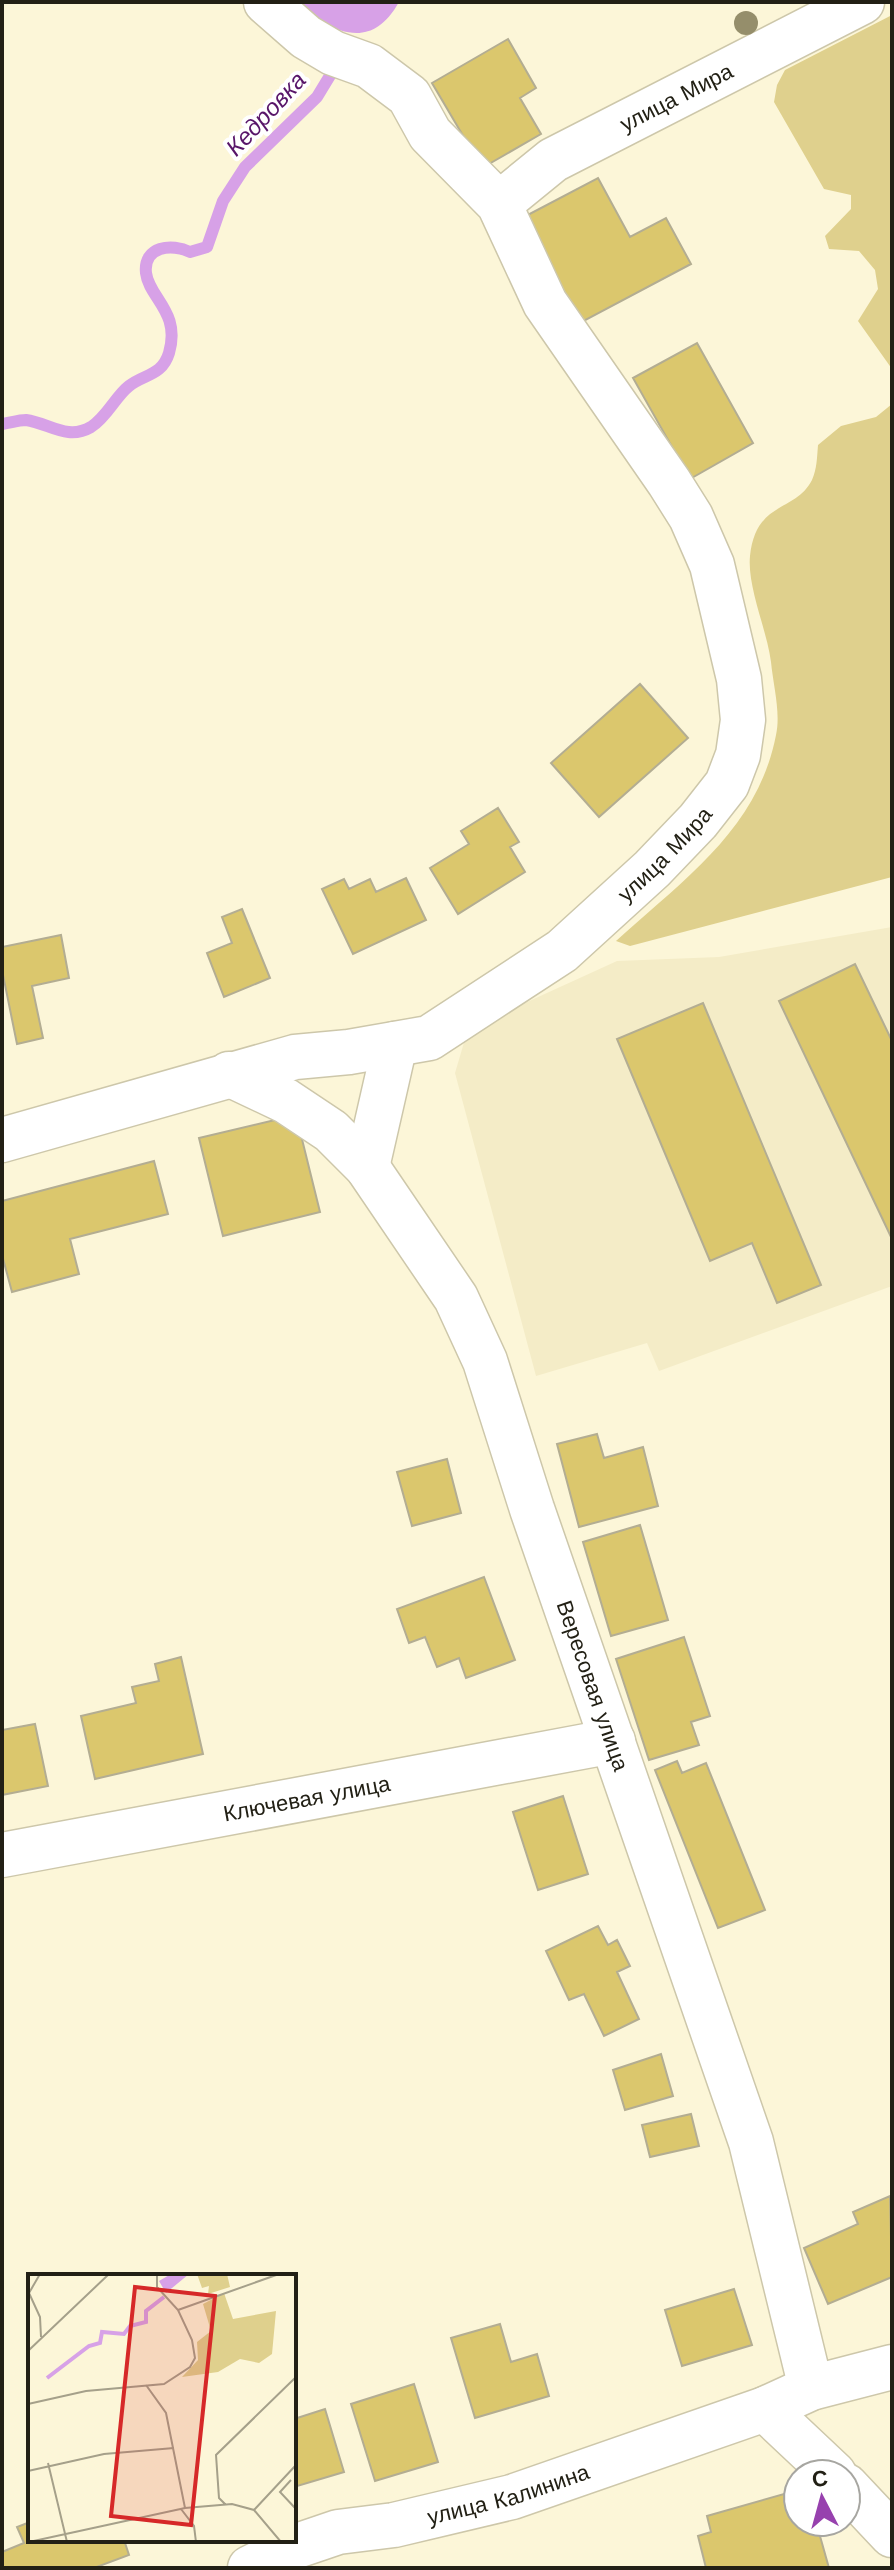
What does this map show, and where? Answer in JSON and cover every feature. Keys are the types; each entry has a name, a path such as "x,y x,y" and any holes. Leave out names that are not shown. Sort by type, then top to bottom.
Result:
{"street":[{"name":"улица Мира","path":"2,1140 295,1057 429,1038 562,951 652,869 698,821 727,784 738,755 743,720 739,679 712,565 691,517 545,303 499,204 430,134 409,96 369,66 333,53 306,37 266,2"},
{"name":"улица Мира","path":"499,204 553,160 862,2"},
{"path":"367,1167 395,1044"},
{"name":"Вересовая улица","path":"229,1074 286,1101 331,1131 367,1167 456,1298 485,1361 751,2142 811,2388"},
{"name":"Ключевая улица","path":"2,1855 613,1741"},
{"name":"улица Калинина","path":"250,2568 288,2549 338,2532 424,2519 512,2497 765,2409 811,2388 892,2367"},
{"path":"765,2409 817,2458"},
{"path":"862,2503 892,2535"}],"shaded area":[{"path":"290,2 399,2 387,19 374,29 361,33 333,27"},
{"path":"892,15 892,369 858,321 878,289 875,270 859,251 829,249 825,236 851,209 851,195 824,189 774,102 777,85 785,70"},
{"path":"892,404 892,877 630,946 616,941 714,850 753,798 767,768 778,717 769,650 750,568 754,538 760,525 805,490 815,472 818,445 841,426 876,417"},
{"path":"892,927 892,1286 659,1371 647,1343 536,1376 455,1073 468,1029 617,961 719,957"}],"building":[{"path":"508,39 536,88 520,98 541,134 482,168 432,83"},
{"path":"598,178 630,237 666,218 691,264 578,324 522,218"},
{"path":"697,343 753,443 690,479 633,378"},
{"path":"640,684 688,738 599,817 551,763"},
{"path":"498,808 519,842 510,847 525,872 458,914 430,868 469,844 461,831"},
{"path":"406,878 426,920 353,954 322,889 344,879 349,889 370,879 376,892"},
{"path":"242,909 270,978 224,997 207,953 232,943 222,917"},
{"path":"61,935 69,978 32,986 43,1038 17,1044 2,970 2,947"},
{"path":"855,964 892,1041 892,1239 779,1001"},
{"path":"703,1003 821,1285 777,1303 752,1243 710,1261 617,1039"},
{"path":"296,1115 320,1212 223,1236 199,1138"},
{"path":"154,1161 168,1214 70,1239 79,1274 12,1292 2,1255 2,1201"},
{"path":"597,1434 604,1458 643,1447 658,1506 579,1527 557,1444"},
{"path":"447,1459 461,1513 412,1526 397,1472"},
{"path":"640,1525 668,1620 611,1636 583,1542"},
{"path":"484,1577 515,1660 466,1678 459,1658 437,1667 425,1637 409,1643 397,1609"},
{"path":"684,1637 710,1716 691,1722 699,1745 649,1760 616,1659"},
{"path":"181,1657 203,1754 95,1779 81,1716 136,1703 132,1687 159,1681 155,1664"},
{"path":"35,1724 48,1786 2,1795 2,1730"},
{"path":"677,1761 682,1773 706,1763 765,1910 718,1928 655,1770"},
{"path":"563,1796 588,1874 538,1890 513,1812"},
{"path":"598,1926 608,1945 617,1940 630,1966 617,1972 639,2019 604,2036 584,1994 569,2000 546,1951"},
{"path":"661,2054 673,2096 625,2110 613,2070"},
{"path":"691,2114 699,2146 650,2157 642,2125"},
{"path":"890,2196 892,2277 828,2304 804,2248 858,2224 853,2212"},
{"path":"734,2289 752,2345 682,2366 665,2310"},
{"path":"500,2324 511,2362 537,2354 549,2396 475,2418 451,2338"},
{"path":"414,2384 438,2462 375,2481 351,2404"},
{"path":"325,2409 344,2472 296,2486 296,2418"},
{"path":"782,2495 782,2538 821,2538 829,2568 706,2568 698,2536 711,2532 707,2516"},
{"path":"28,2523 28,2542 125,2542 129,2555 94,2568 2,2568 2,2552 24,2543 17,2527"}],"waterway":[{"name":"Кедровка","path":"2,424 26,420 66,432 82,431 97,423 129,386 162,366 169,353 171,327 148,282 146,264 149,257 160,249 175,248 190,252 207,247 223,201 245,167 317,97 334,69"}]}
